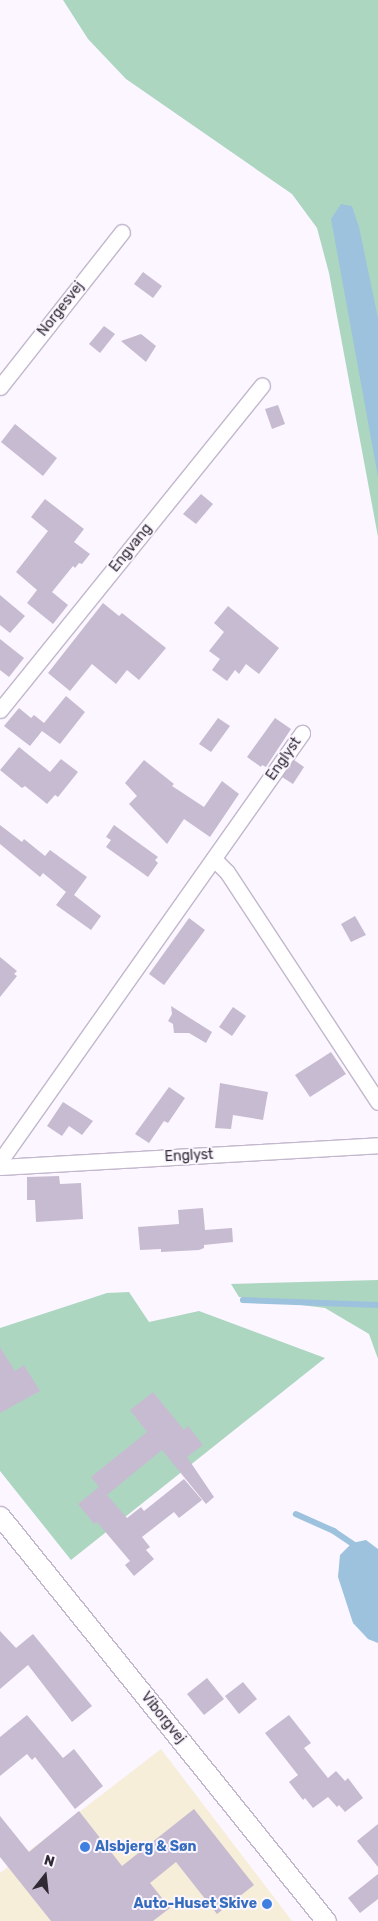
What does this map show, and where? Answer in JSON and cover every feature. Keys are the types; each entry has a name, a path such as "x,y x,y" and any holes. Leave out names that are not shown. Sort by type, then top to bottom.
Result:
{"street":[{"name":"Norgesvej","path":"0,387 122,232"},
{"name":"Engvang","path":"0,710 262,385"},
{"name":"Englyst","path":"0,1161 302,733"},
{"path":"214,859 227,872 378,1102"},
{"name":"Englyst","path":"0,1166 378,1145"},
{"name":"Viborgvej","path":"0,1516 326,1921"}],"shaded area":[{"path":"161,1749 292,1921 0,1921 0,1873"}],"green space":[{"path":"63,0 378,0 378,537 329,273 317,228 292,194 126,79 88,39"},
{"path":"378,1280 378,1359 369,1334 325,1308 239,1297 231,1284"},
{"path":"129,1292 149,1322 199,1311 325,1358 71,1560 0,1471 0,1328 107,1293"}],"water":[{"path":"341,204 352,206 359,227 378,318 378,477 331,219"},
{"path":"366,1540 378,1549 378,1643 368,1639 353,1623 338,1577 340,1555 352,1543"}],"building":[{"path":"143,272 162,286 153,298 134,284"},
{"path":"104,326 115,334 100,353 89,344"},
{"path":"141,334 156,346 146,362 121,341"},
{"path":"278,405 285,424 272,429 265,409"},
{"path":"15,424 57,458 43,476 1,442"},
{"path":"201,494 213,504 196,524 183,514"},
{"path":"45,499 84,529 74,542 90,554 82,564 79,563 75,568 73,566 52,592 68,605 53,624 27,603 37,590 16,572 48,531 31,517"},
{"path":"0,595 25,616 10,633 0,625"},
{"path":"103,603 119,616 122,613 166,648 139,680 127,670 116,684 92,664 70,691 48,673"},
{"path":"228,606 279,648 259,674 246,664 239,674 235,670 227,681 212,670 220,659 209,651 224,632 214,623"},
{"path":"0,639 24,658 9,677 0,670"},
{"path":"66,696 85,712 60,744 42,731 30,746 4,726 19,708 31,718 34,715 44,723"},
{"path":"218,718 230,726 211,752 199,744"},
{"path":"275,718 291,729 266,767 262,765 261,767 247,757"},
{"path":"19,747 50,772 61,759 78,772 58,797 55,795 47,804 25,786 22,788 0,770"},
{"path":"144,760 174,784 172,786 204,807 222,781 239,794 210,837 184,819 167,844 129,804 137,796 125,783"},
{"path":"294,760 304,767 293,784 282,777"},
{"path":"0,825 22,842 24,839 45,856 50,850 87,877 74,895 101,916 91,930 56,905 66,892 43,873 40,877 0,844"},
{"path":"114,825 158,857 155,860 158,863 148,877 106,847 111,840 106,837"},
{"path":"355,916 366,935 351,942 341,924"},
{"path":"189,918 205,930 164,985 149,974"},
{"path":"0,957 17,971 14,974 17,976 0,997"},
{"path":"171,1006 212,1032 206,1043 189,1033 174,1033 173,1024 168,1021 172,1014"},
{"path":"233,1007 246,1016 232,1036 219,1027"},
{"path":"331,1052 346,1074 310,1097 295,1075"},
{"path":"220,1083 268,1092 263,1120 233,1115 231,1129 215,1128"},
{"path":"169,1087 185,1098 168,1123 164,1121 149,1143 135,1134"},
{"path":"63,1102 93,1121 82,1135 69,1126 62,1136 47,1126"},
{"path":"59,1176 60,1184 81,1183 83,1219 36,1222 35,1200 27,1200 27,1177"},
{"path":"203,1208 205,1230 232,1228 233,1242 204,1245 204,1248 199,1250 161,1252 161,1249 140,1250 138,1227 179,1224 178,1210"},
{"path":"0,1347 15,1371 24,1365 40,1391 0,1413"},
{"path":"153,1392 184,1430 188,1426 203,1445 187,1457 214,1497 206,1504 162,1450 107,1495 127,1518 141,1507 144,1511 184,1479 202,1500 179,1518 174,1512 142,1537 150,1547 146,1550 154,1559 134,1576 125,1565 130,1561 97,1522 94,1524 78,1504 99,1487 91,1477 147,1432 130,1410"},
{"path":"0,1631 16,1648 33,1634 92,1706 72,1722 28,1665 0,1689"},
{"path":"207,1678 224,1699 204,1715 187,1694"},
{"path":"243,1682 257,1699 239,1714 225,1696"},
{"path":"27,1715 63,1758 74,1749 103,1786 75,1809 35,1757 32,1760 27,1754 0,1776 0,1737"},
{"path":"289,1715 311,1743 304,1748 328,1778 336,1771 345,1781 348,1778 363,1798 345,1812 339,1805 337,1807 328,1797 313,1808 305,1798 303,1800 289,1782 298,1775 265,1733"},
{"path":"194,1809 254,1885 217,1914 176,1862 150,1883 170,1908 153,1921 51,1921 0,1857 0,1816 29,1852 79,1811 122,1866"},
{"path":"378,1824 378,1867 357,1841"},
{"path":"378,1874 378,1899 360,1913 348,1898"}],"waterway":[{"path":"243,1300 378,1305"},
{"path":"296,1514 334,1531 358,1547"}],"place":[{"name":"Alsbjerg & Søn","path":"85,1847"},
{"name":"Auto-Huset Skive","path":"267,1904"}]}
